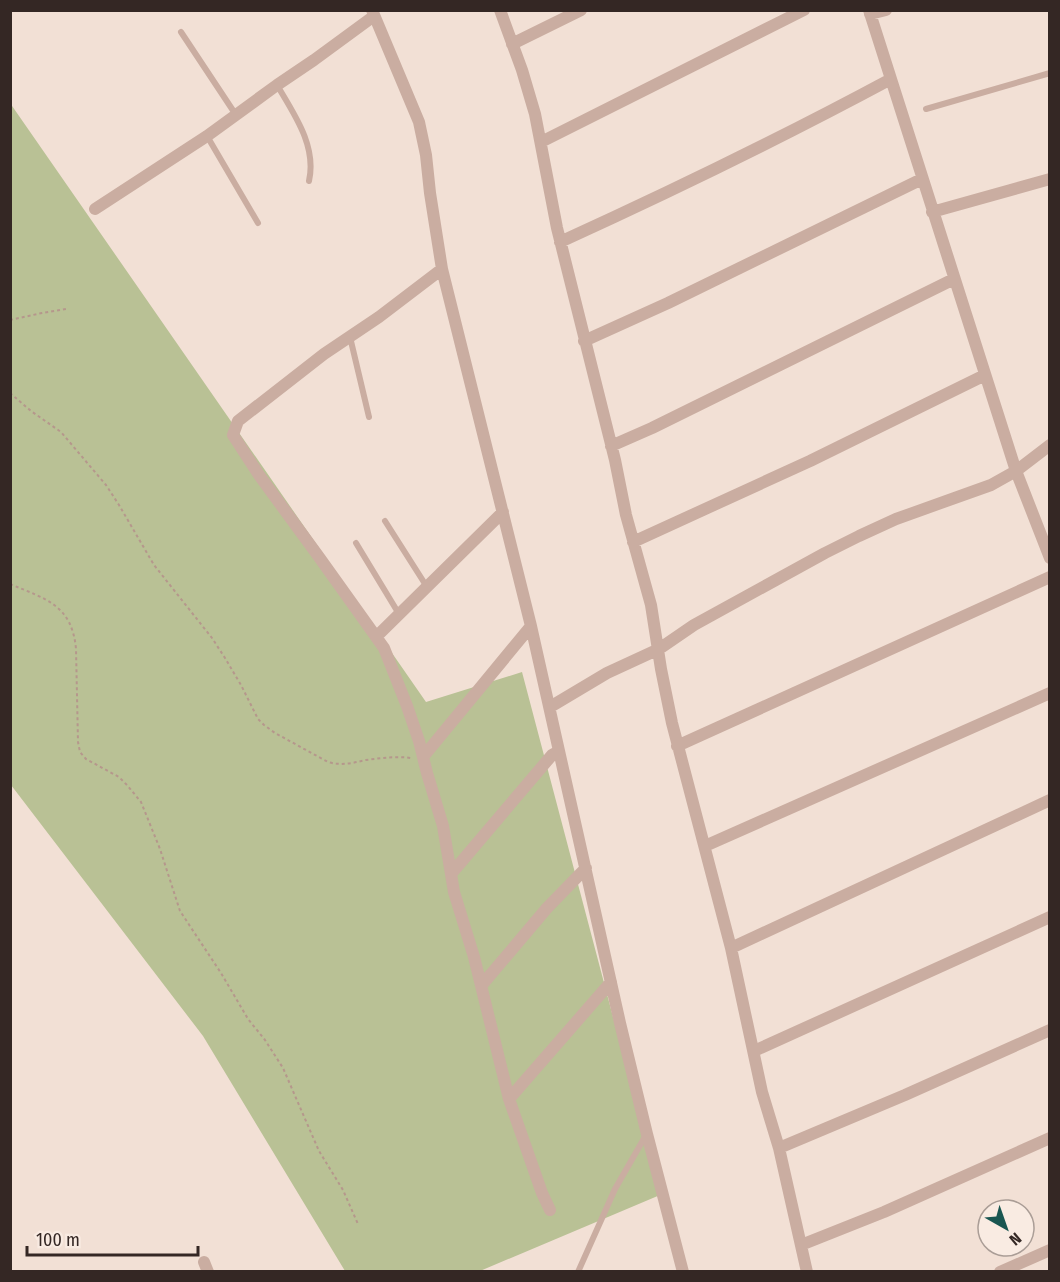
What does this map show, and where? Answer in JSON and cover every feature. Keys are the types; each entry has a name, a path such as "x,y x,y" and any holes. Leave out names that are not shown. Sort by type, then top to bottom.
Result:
{"street":[{"path":"500,10 529,92 541,142 550,201 633,542 655,621 661,669 677,746 732,948 762,1092 779,1148 807,1272"},
{"path":"512,44 581,10"},
{"path":"541,142 804,10"},
{"path":"886,10 870,12 1016,471 1050,558"},
{"path":"96,209 207,136 314,60 373,13 419,122 426,155 442,269 531,626 646,1134 683,1272"},
{"path":"560,242 706,174 891,79"},
{"path":"584,340 678,298 922,179"},
{"path":"932,212 1050,179"},
{"path":"442,269 324,354 238,421 233,435 259,475 384,648 419,741 443,826 454,892 474,957 509,1099 550,1210"},
{"path":"611,446 954,279"},
{"path":"633,542 810,461 985,375"},
{"path":"550,707 607,673 659,649 704,619 858,536 896,519 990,485 1016,471 1050,445"},
{"path":"376,637 503,512"},
{"path":"677,746 1050,577"},
{"path":"423,757 531,626"},
{"path":"705,846 1050,693"},
{"path":"451,874 552,755 559,751"},
{"path":"732,948 1050,800"},
{"path":"481,986 547,908 586,868"},
{"path":"754,1051 1050,917"},
{"path":"509,1099 611,982"},
{"path":"779,1148 1050,1030"},
{"path":"801,1245 884,1212 1050,1138"},
{"path":"1000,1272 1050,1250"}],"lane":[{"path":"181,32 236,115"},
{"path":"926,109 1050,73"},
{"path":"277,85 298,120 306,140 311,172 309,181"},
{"path":"207,136 258,223"},
{"path":"350,336 369,417"},
{"path":"385,521 427,587"},
{"path":"356,543 399,614"},
{"path":"578,1272 615,1189 646,1134"}],"path":[{"path":"10,320 66,309"},
{"path":"10,393 31,411 62,432 106,485 154,565 212,638 241,685 254,712 264,725 274,733 334,764 381,758 416,759 423,757"},
{"path":"10,584 47,599 60,609 70,623 76,648 80,752 89,762 118,777 128,785 141,802 160,849 180,911 248,1019 283,1068 319,1151 343,1190 358,1224"}],"green space":[{"path":"10,103 426,702 522,672 660,1195 480,1271 345,1271 203,1036 11,785"}]}
